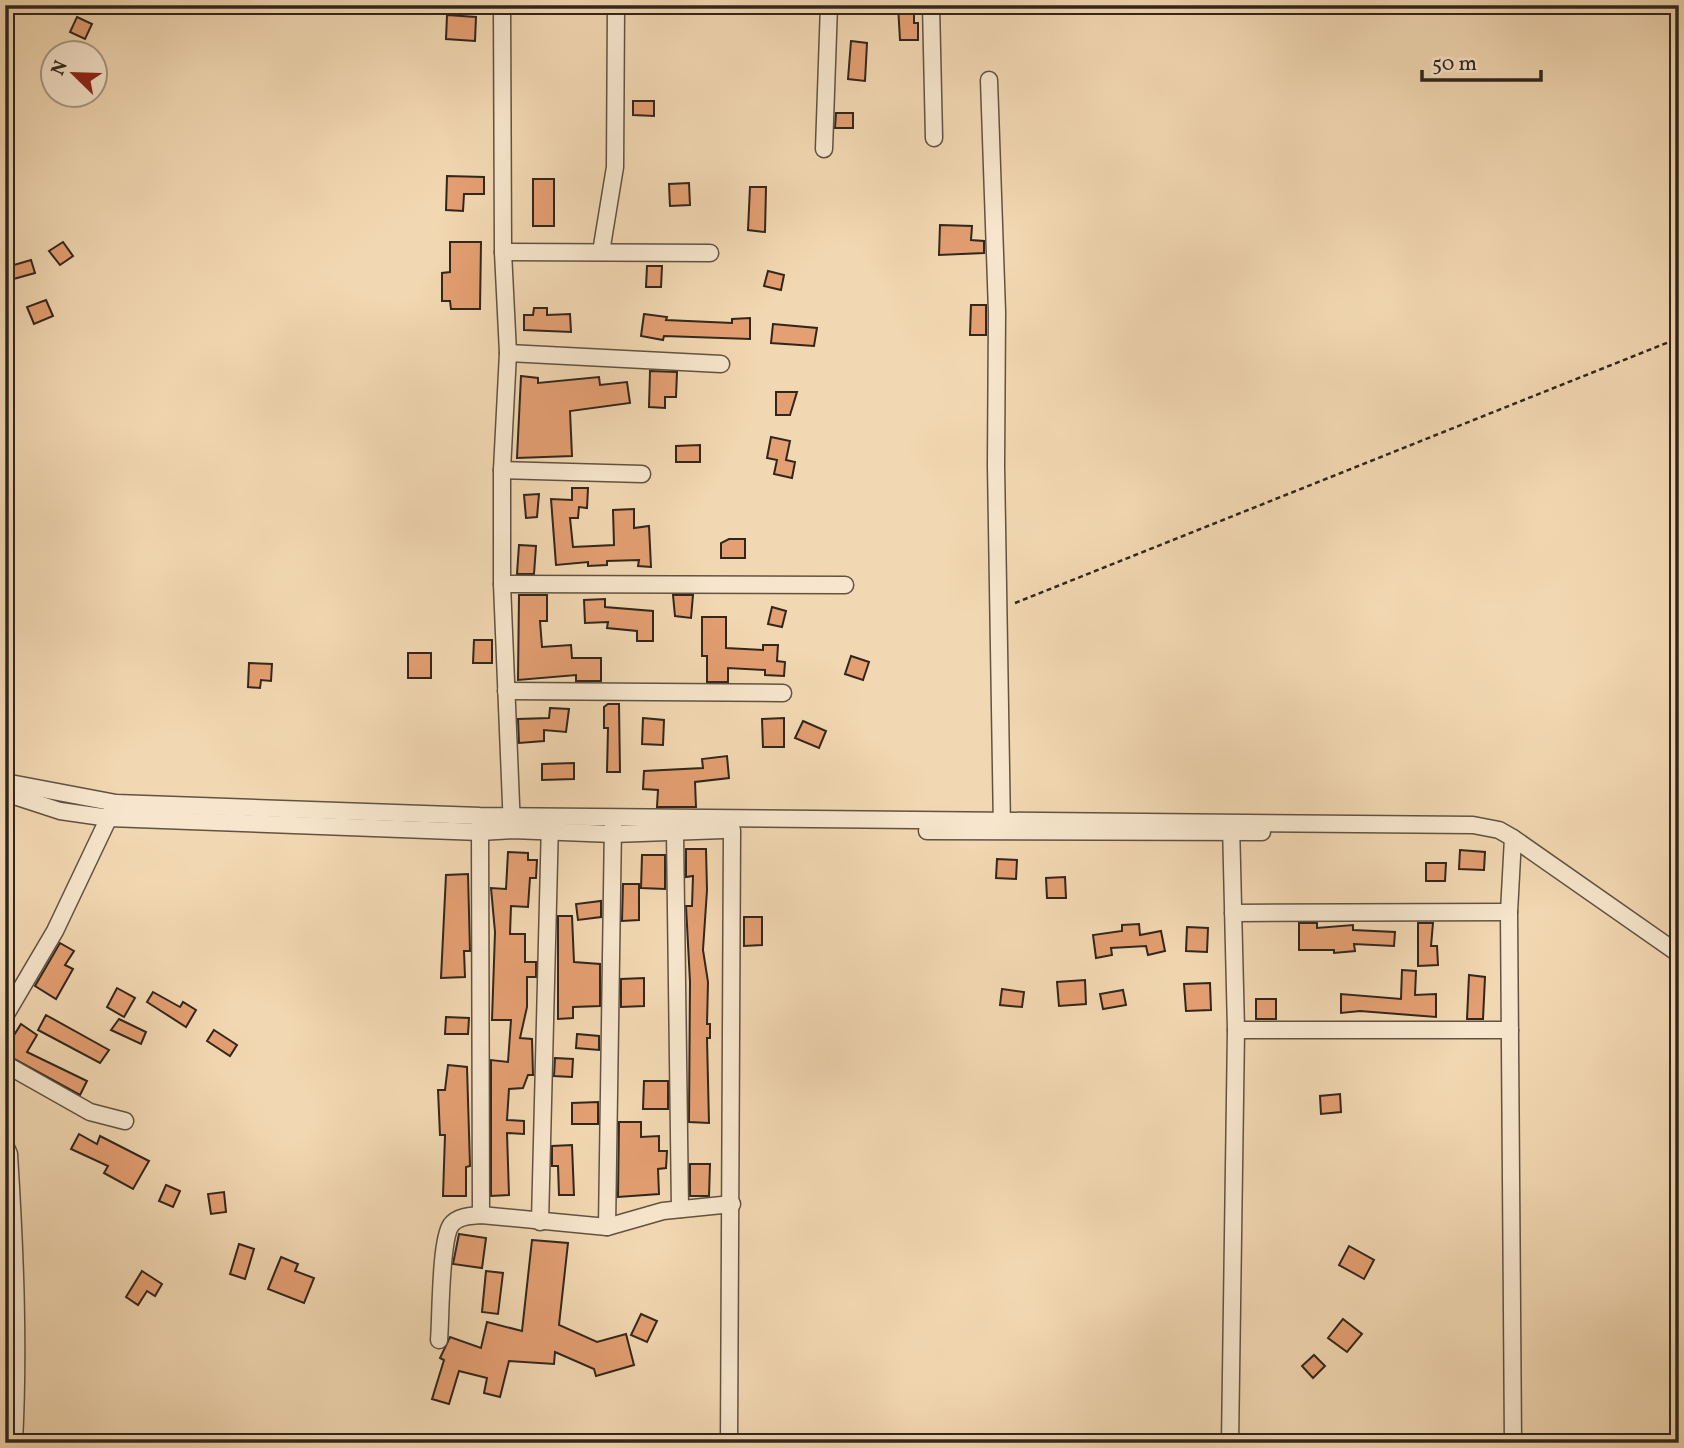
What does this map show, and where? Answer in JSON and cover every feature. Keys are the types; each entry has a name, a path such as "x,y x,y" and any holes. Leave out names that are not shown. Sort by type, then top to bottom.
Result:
{"street":[{"path":"502,5 503,252 509,353 502,470 502,584 512,823"},
{"path":"601,252 615,167 617,5"},
{"path":"824,149 829,5"},
{"path":"931,5 934,138"},
{"path":"989,80 997,312 1002,826"},
{"path":"503,252 710,253"},
{"path":"509,353 721,364"},
{"path":"502,470 642,474"},
{"path":"502,584 845,585"},
{"path":"506,691 782,692"},
{"path":"5,782 116,803 480,824"},
{"path":"5,793 60,810 109,818 613,826 1484,827 1499,830 1513,838 1679,954"},
{"path":"5,1016 55,931 116,803"},
{"path":"480,824 481,1215"},
{"path":"540,1222 550,824"},
{"path":"613,826 675,833 1002,826"},
{"path":"607,1227 613,826"},
{"path":"1230,1443 1236,1030 1231,827"},
{"path":"729,1443 732,830"},
{"path":"675,833 680,1209"},
{"path":"1513,838 1509,912 1513,1443"},
{"path":"1233,913 1509,912"},
{"path":"1236,1030 1510,1030"},
{"path":"5,1064 90,1112 125,1121"},
{"path":"5,1146 9,1154 15,1256 18,1365 14,1443"},
{"path":"439,1340 446,1242 451,1225 460,1218 481,1215 607,1227 680,1209 732,1204"}],"path":[{"path":"998,622 1009,607 1022,598 1249,512 1679,338"}],"building":[{"path":"898,5 914,5 918,40 900,40"},
{"path":"447,15 476,17 475,41 446,39"},
{"path":"77,17 92,24 85,38 70,32"},
{"path":"851,41 867,43 865,81 848,79"},
{"path":"633,101 654,101 654,116 633,115"},
{"path":"836,113 853,113 853,128 835,128"},
{"path":"447,176 484,177 484,194 464,194 463,211 446,210"},
{"path":"533,179 554,179 554,226 533,226"},
{"path":"689,183 690,205 670,206 669,184"},
{"path":"750,187 766,187 765,232 748,230"},
{"path":"940,225 972,226 971,240 984,241 984,253 939,255"},
{"path":"63,242 73,256 60,265 49,251"},
{"path":"450,242 481,242 480,309 451,309 450,301 442,301 442,273 450,272"},
{"path":"31,260 35,273 10,280 7,267"},
{"path":"647,266 662,266 661,287 646,287"},
{"path":"768,271 784,275 781,290 764,286"},
{"path":"46,300 53,316 34,324 27,307"},
{"path":"971,305 986,305 986,335 970,335"},
{"path":"534,308 547,308 547,315 570,314 571,332 524,330 524,315 533,315"},
{"path":"644,314 667,317 666,320 732,323 732,319 750,318 750,339 664,336 663,340 641,336"},
{"path":"773,324 817,328 814,346 771,343"},
{"path":"650,371 677,372 676,397 665,397 665,408 649,407"},
{"path":"521,376 538,378 538,383 599,377 600,385 627,382 630,403 570,411 572,456 517,458"},
{"path":"776,392 797,392 790,415 776,415"},
{"path":"771,437 790,441 786,460 795,462 792,478 774,474 777,460 767,458"},
{"path":"700,445 700,462 676,462 676,446"},
{"path":"572,488 588,488 587,508 579,507 578,518 570,518 573,547 614,545 613,510 634,509 634,528 649,526 651,567 638,566 639,560 607,561 607,565 588,566 588,562 556,565 551,499 572,500"},
{"path":"539,494 537,517 526,518 524,495"},
{"path":"729,539 745,539 745,558 721,558 721,543"},
{"path":"519,545 536,546 534,574 517,574"},
{"path":"519,595 547,595 547,621 540,621 542,647 571,645 572,658 601,658 601,681 576,681 576,675 518,680"},
{"path":"673,595 693,595 691,618 675,616"},
{"path":"605,599 605,607 653,611 653,641 637,641 637,631 607,628 608,622 585,623 584,600"},
{"path":"772,607 786,611 782,627 768,624"},
{"path":"702,617 726,617 726,648 763,650 763,645 778,645 777,661 785,662 784,676 765,675 765,670 728,668 728,682 707,682 707,656 702,656"},
{"path":"474,640 492,640 492,663 473,663"},
{"path":"408,653 431,653 431,678 408,678"},
{"path":"851,656 869,662 863,680 845,674"},
{"path":"249,663 272,664 271,681 261,680 260,688 248,687"},
{"path":"608,704 619,704 620,772 607,772 608,728 604,728 604,707"},
{"path":"550,708 569,709 566,732 544,730 544,741 519,743 518,719 549,718"},
{"path":"643,718 664,720 663,745 642,744"},
{"path":"784,718 784,747 763,747 762,719"},
{"path":"803,721 826,731 819,748 795,738"},
{"path":"727,756 729,778 695,782 696,807 657,807 658,790 643,789 644,771 703,768 702,759"},
{"path":"574,763 574,779 542,780 542,764"},
{"path":"686,849 706,849 707,890 703,950 708,982 707,1024 710,1024 710,1038 707,1038 709,1123 689,1122 690,982 686,906 692,906 693,876 686,877"},
{"path":"1460,850 1485,852 1484,870 1459,869"},
{"path":"508,852 528,853 528,860 537,860 536,878 530,878 528,907 511,906 510,934 525,934 525,962 536,962 536,977 527,977 527,1007 520,1038 532,1039 533,1075 528,1075 523,1088 509,1089 507,1120 524,1121 524,1134 507,1133 509,1195 491,1196 491,1060 508,1062 511,1020 492,1020 495,932 491,888 506,889"},
{"path":"642,855 665,855 665,889 641,888"},
{"path":"997,859 1017,860 1016,879 996,878"},
{"path":"1426,863 1446,863 1445,881 1426,881"},
{"path":"468,874 470,951 464,951 465,977 441,978 446,875"},
{"path":"1065,877 1066,898 1047,898 1046,878"},
{"path":"623,884 639,884 639,920 622,921"},
{"path":"601,901 601,917 578,920 576,904"},
{"path":"558,916 572,916 574,962 600,964 600,1006 573,1007 573,1018 558,1019"},
{"path":"744,917 762,917 762,945 744,946"},
{"path":"1299,923 1317,923 1317,928 1353,925 1353,930 1395,932 1394,946 1354,944 1355,951 1334,953 1334,950 1299,950"},
{"path":"1418,923 1433,923 1431,946 1437,946 1438,965 1418,966"},
{"path":"1139,924 1140,935 1161,931 1165,951 1148,955 1146,946 1111,948 1112,955 1096,958 1093,935 1122,931 1122,925"},
{"path":"1187,927 1208,928 1207,952 1186,951"},
{"path":"60,943 74,951 65,965 73,969 56,999 35,986"},
{"path":"1402,970 1416,971 1415,995 1436,994 1436,1017 1360,1011 1341,1013 1341,994 1401,999"},
{"path":"1469,975 1485,977 1483,1019 1467,1019"},
{"path":"644,978 644,1006 621,1007 621,979"},
{"path":"1085,980 1086,1004 1059,1006 1057,982"},
{"path":"1210,983 1211,1010 1186,1011 1184,984"},
{"path":"117,988 135,998 124,1017 107,1007"},
{"path":"1002,989 1024,992 1022,1007 1000,1005"},
{"path":"1123,990 1126,1005 1103,1009 1100,994"},
{"path":"153,992 180,1007 183,1002 196,1010 186,1027 147,1002"},
{"path":"1256,999 1276,999 1276,1019 1256,1019"},
{"path":"46,1015 109,1050 100,1063 38,1030"},
{"path":"446,1017 469,1018 468,1034 445,1034"},
{"path":"119,1019 146,1032 141,1044 111,1030"},
{"path":"21,1024 37,1035 27,1052 87,1081 80,1095 5,1054 5,1037 11,1040"},
{"path":"214,1030 237,1045 230,1056 207,1041"},
{"path":"577,1034 599,1036 599,1050 576,1048"},
{"path":"555,1058 573,1059 572,1077 554,1076"},
{"path":"448,1065 467,1067 470,1166 466,1167 466,1196 443,1196 445,1135 440,1135 438,1090 445,1090"},
{"path":"644,1081 668,1081 668,1109 643,1109"},
{"path":"1340,1094 1341,1112 1321,1114 1320,1096"},
{"path":"598,1102 598,1124 572,1124 572,1103"},
{"path":"619,1122 641,1122 641,1137 659,1136 659,1151 667,1151 666,1168 658,1169 659,1194 618,1197"},
{"path":"79,1134 97,1144 100,1136 149,1161 133,1189 104,1173 108,1166 71,1149"},
{"path":"572,1145 574,1195 559,1195 558,1166 552,1166 552,1146"},
{"path":"690,1164 710,1164 709,1196 690,1196"},
{"path":"166,1185 180,1191 173,1207 159,1201"},
{"path":"224,1192 226,1212 211,1214 208,1194"},
{"path":"459,1234 486,1238 482,1268 453,1264"},
{"path":"532,1240 568,1243 559,1325 597,1342 626,1334 634,1365 596,1376 594,1369 555,1352 554,1364 509,1361 500,1397 484,1393 487,1378 459,1371 449,1404 432,1399 444,1360 440,1358 450,1337 481,1348 487,1322 522,1331"},
{"path":"239,1244 254,1249 245,1279 230,1274"},
{"path":"1349,1246 1374,1260 1364,1279 1339,1265"},
{"path":"281,1257 298,1264 295,1271 314,1278 304,1303 268,1289"},
{"path":"142,1271 162,1284 155,1296 147,1291 138,1305 126,1297"},
{"path":"486,1271 503,1273 498,1314 482,1312"},
{"path":"641,1314 657,1321 647,1342 631,1335"},
{"path":"1343,1319 1362,1334 1347,1352 1328,1338"},
{"path":"1314,1355 1325,1366 1313,1378 1302,1366"}]}
